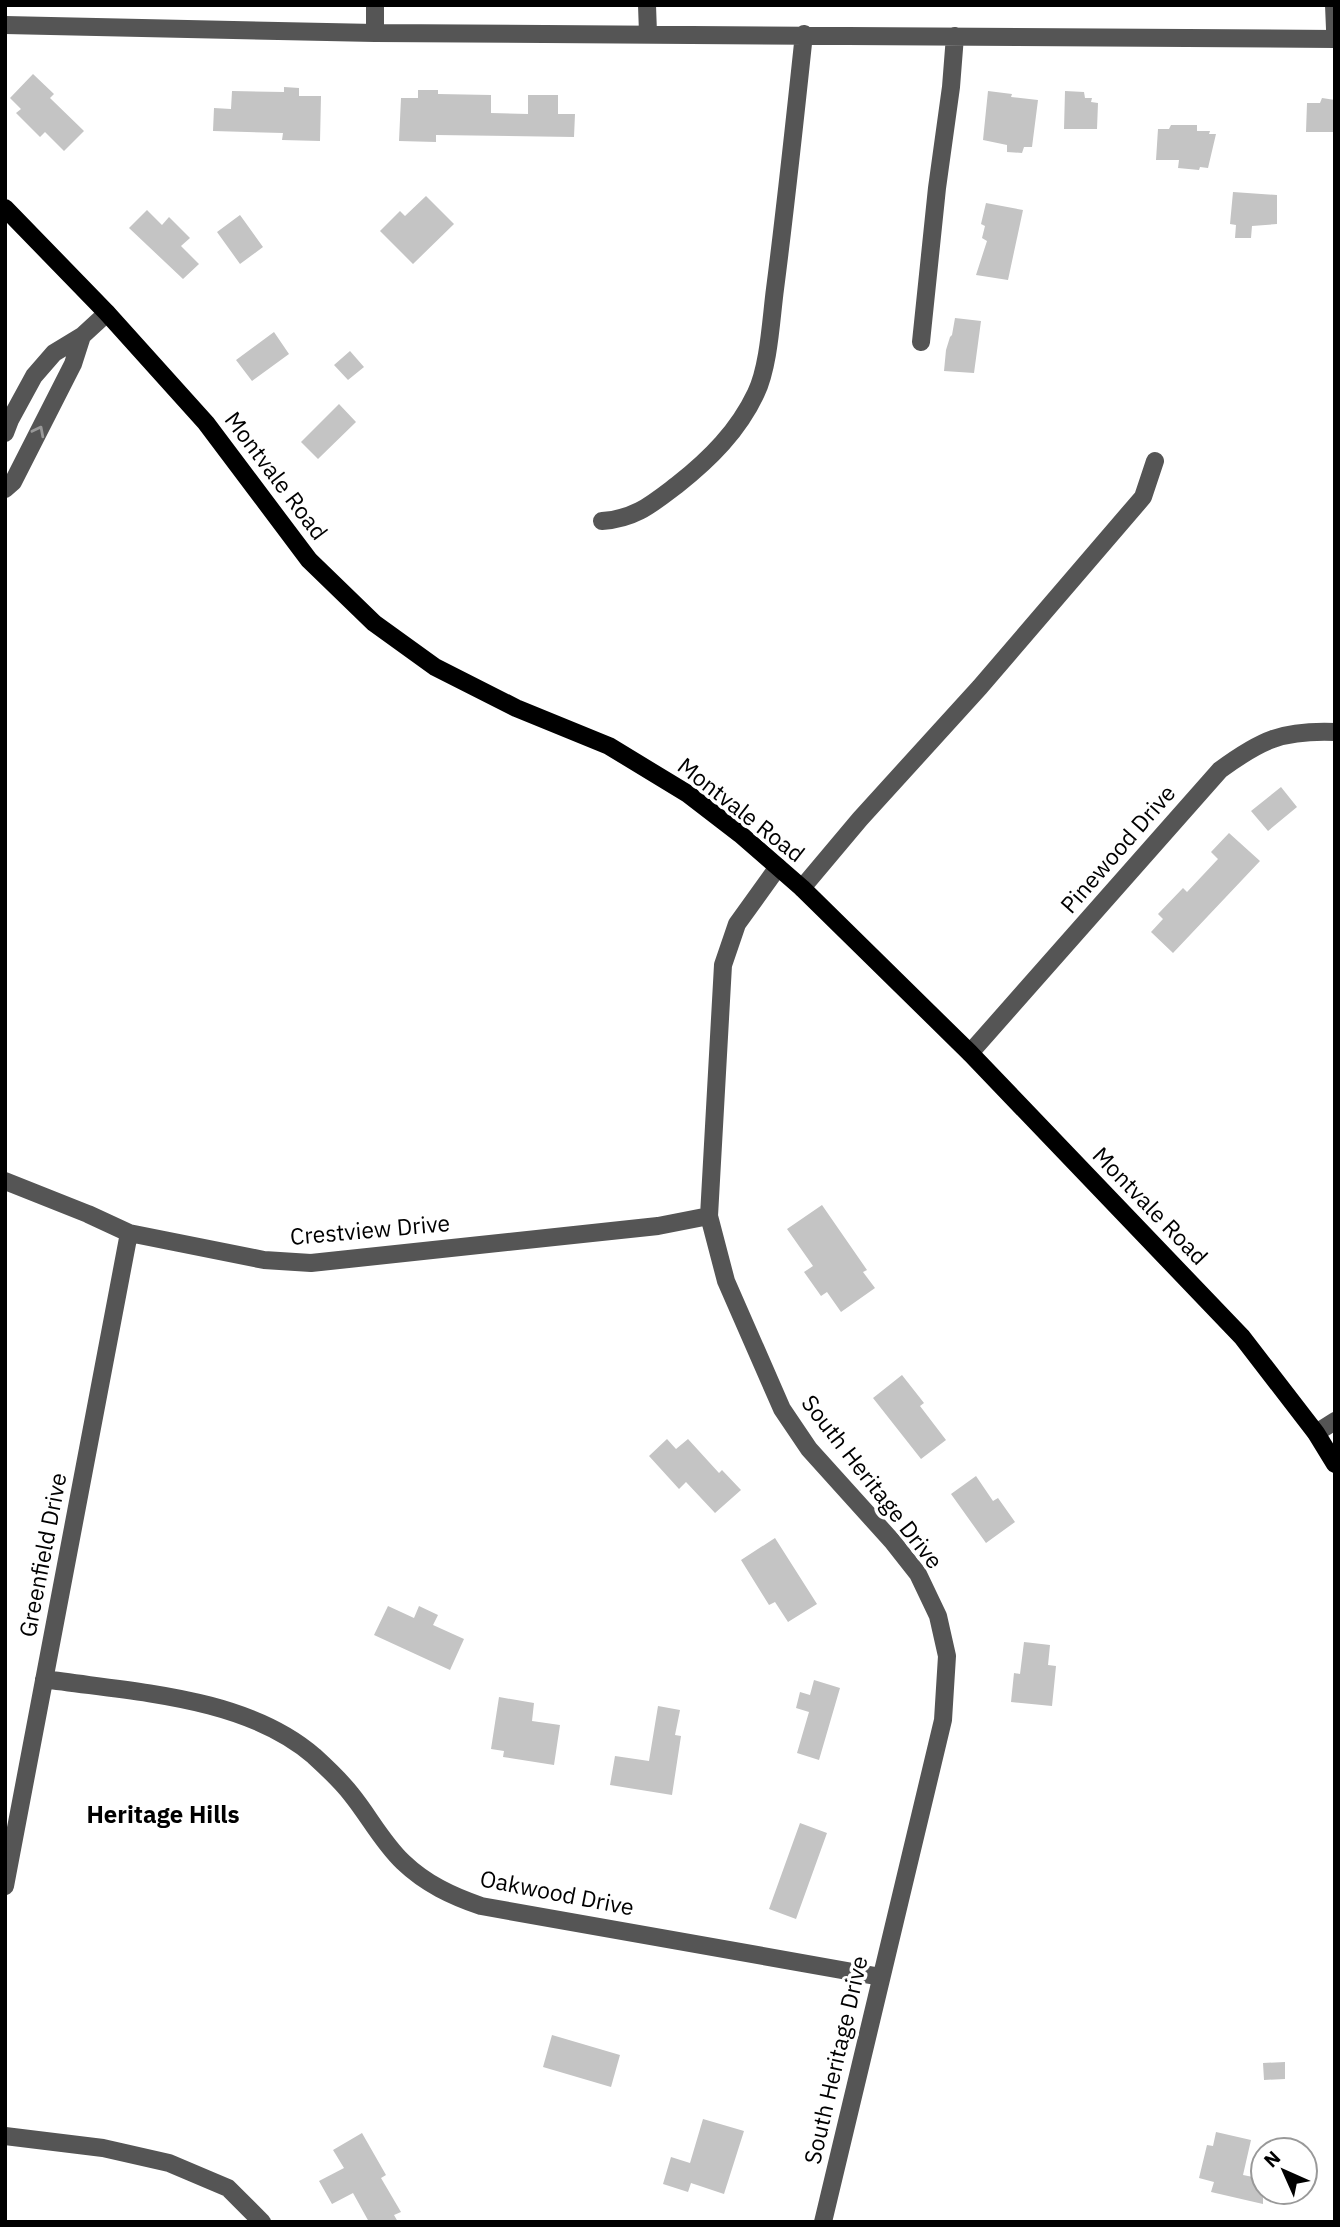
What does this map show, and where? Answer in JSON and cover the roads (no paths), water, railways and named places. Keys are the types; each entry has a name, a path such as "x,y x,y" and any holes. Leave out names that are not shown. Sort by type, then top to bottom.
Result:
{"main road":[{"name":"Montvale Road","path":"5,208 107,313 206,424 309,560 374,623 435,667 516,708 609,746 688,794 740,834 802,888 970,1053 1242,1337 1316,1433 1335,1464"}],"street":[{"path":"375,5 375,33"},
{"path":"647,5 648,33"},
{"path":"1334,5 1335,29"},
{"path":"5,25 375,33 1335,38"},
{"path":"602,521 621,520 647,508 702,466 736,430 758,391 767,353 783,231 804,34"},
{"path":"921,342 955,36"},
{"path":"5,433 34,376 54,353 82,336 107,313"},
{"path":"5,489 13,482 67,377 82,336"},
{"path":"802,888 1143,497 1155,461"},
{"name":"Pinewood Drive","path":"970,1053 1220,770 1250,748 1287,733 1335,732"},
{"name":"South Heritage Drive","path":"778,867 737,924 723,965 709,1216 726,1281 782,1409 809,1449 918,1574 939,1616 947,1656 943,1720 822,2222"},
{"name":"Crestview Drive","path":"5,1181 129,1233 264,1260 311,1263 658,1226 709,1216"},
{"name":"Greenfield Drive","path":"5,1886 129,1233"},
{"path":"1316,1433 1335,1421"},
{"name":"Oakwood Drive","path":"44,1679 177,1698 237,1714 283,1733 313,1755 350,1793 383,1840 402,1861 422,1879 448,1895 481,1906 881,1977"},
{"path":"5,2136 103,2148 169,2163 228,2188 262,2222"}],"district":[{"name":"Heritage Hills","path":"163,1815"}]}
